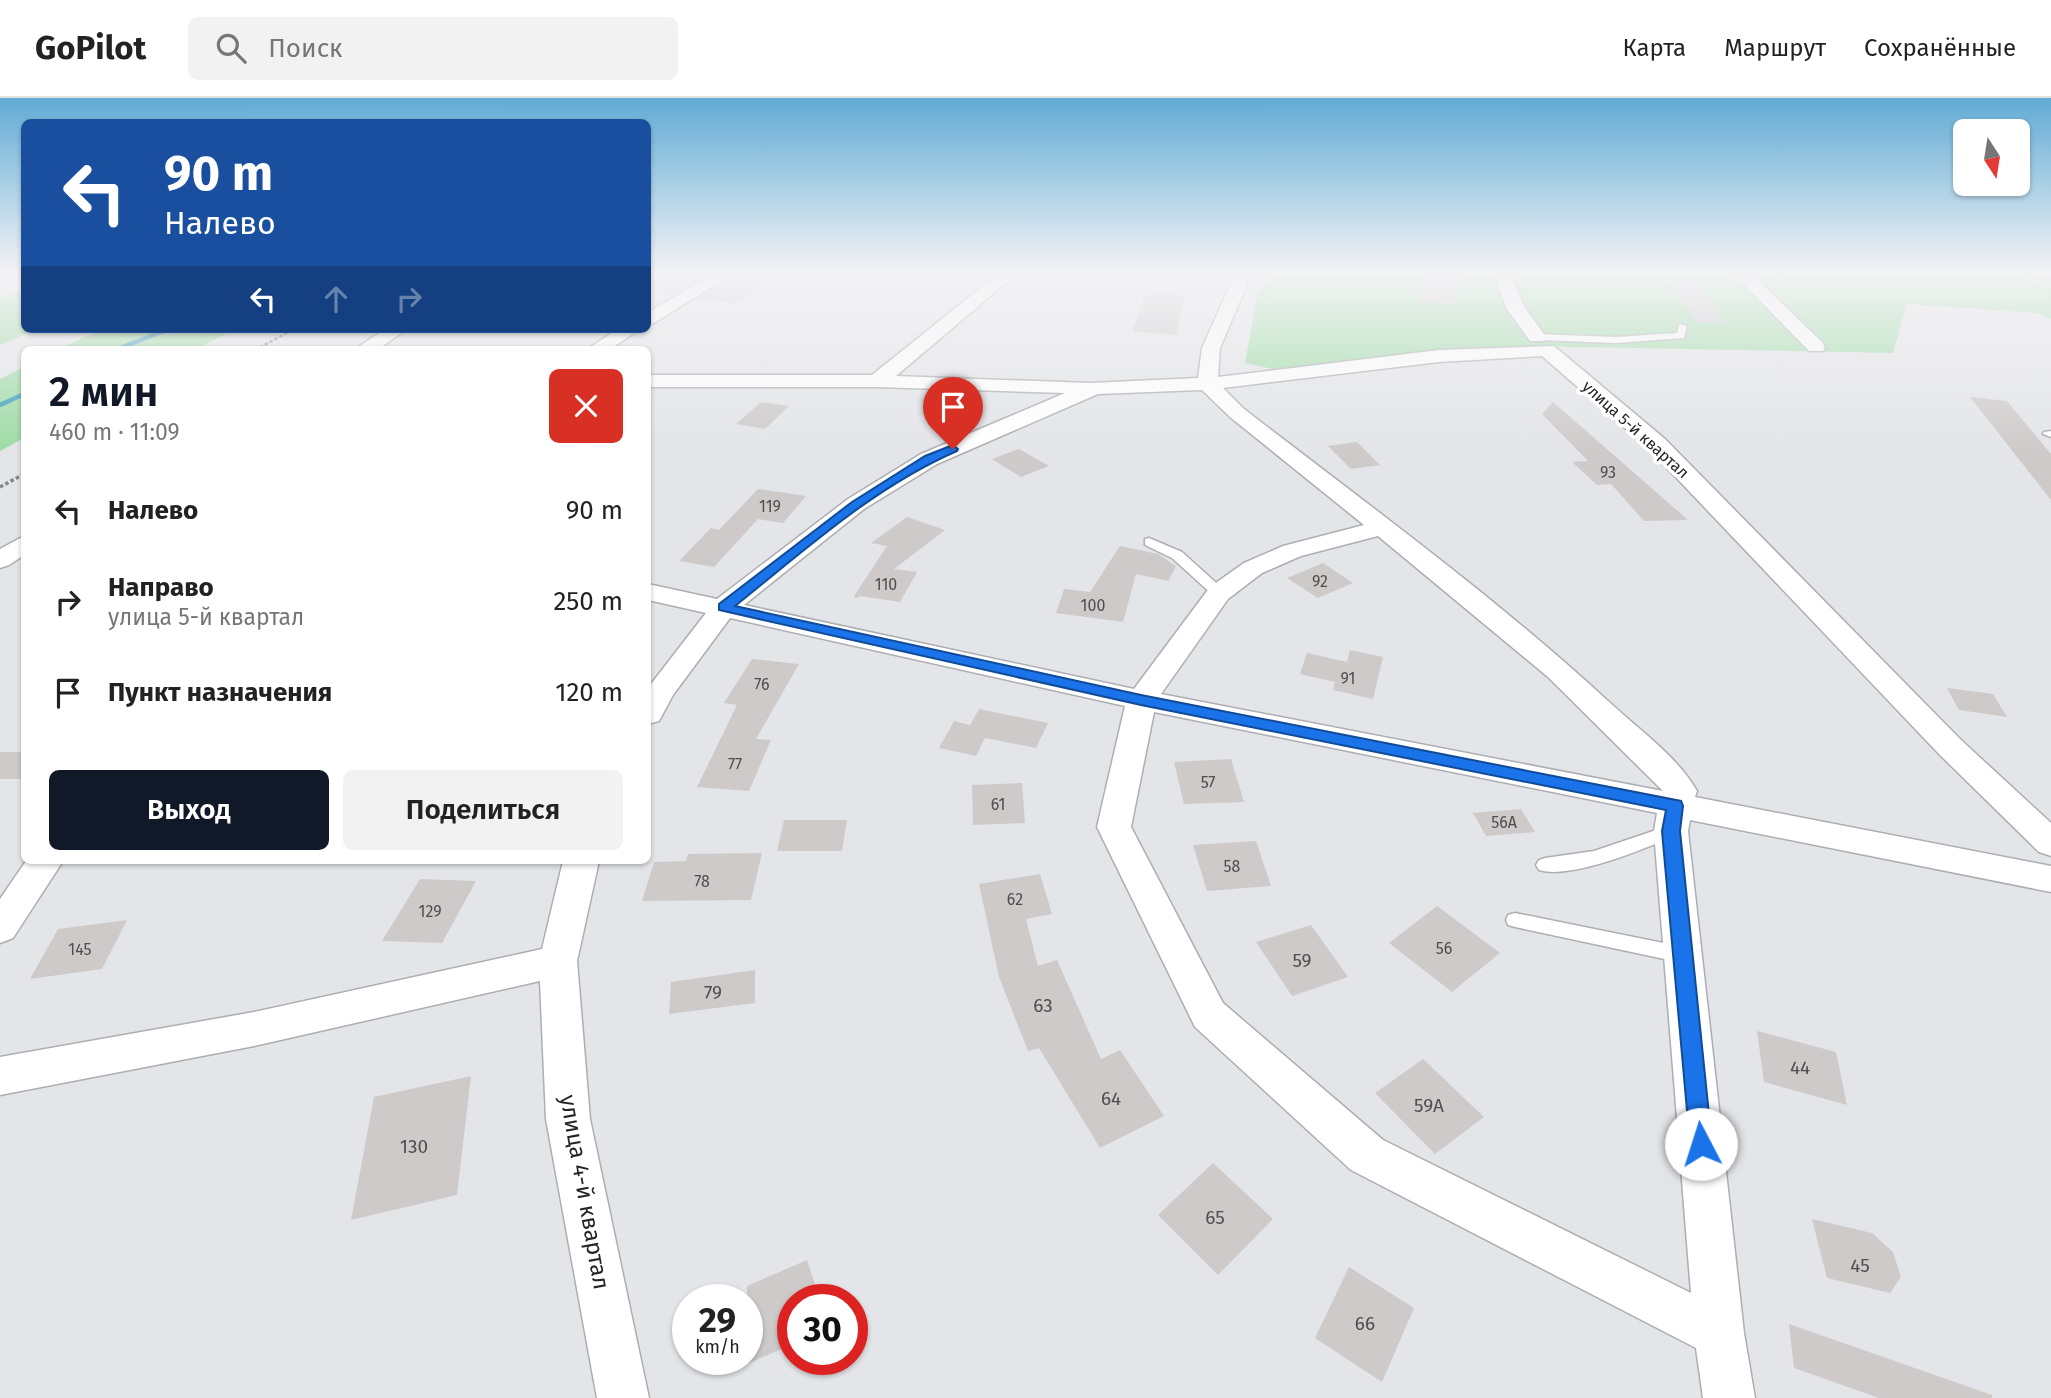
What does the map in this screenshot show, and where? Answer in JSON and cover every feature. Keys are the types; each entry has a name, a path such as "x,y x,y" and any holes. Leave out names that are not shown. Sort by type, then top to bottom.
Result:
{"street":[{"path":"877,381 939,331"},
{"path":"1219,331 1211,348 1207,384 1237,413 1469,596 1558,671 1668,775 1681,791 1673,818 1683,955 1719,1333 1730,1398"},
{"path":"1532,331 1537,337"},
{"path":"1799,331 1816,347"},
{"path":"370,346 392,333"},
{"path":"603,346 624,333"},
{"name":"улица 5-й квартал","path":"724,607 856,504 929,459 1095,388 1207,384 1439,356 1547,350 1657,444 1950,747 2051,843"},
{"path":"651,381 877,381 1095,388"},
{"path":"1381,528 1292,551 1253,568 1219,593 1141,700 1114,827 1209,1016 1367,1155 1719,1333"},
{"path":"0,560 21,546"},
{"path":"651,593 1673,818 2051,879"},
{"path":"651,708 659,693 724,607"},
{"path":"0,928 43,864"},
{"name":"улица 4-й квартал","path":"580,864 558,961 568,1119 623,1398"},
{"path":"0,1076 254,1029 558,961"}],"lane":[{"path":"1537,337 1616,340 1681,336 1682,331"},
{"path":"1149,542 1177,555 1219,593"},
{"path":"1545,864 1571,864 1621,851 1673,818"},
{"path":"1516,920 1683,955"}],"path":[{"path":"262,346 287,333"},
{"path":"0,487 21,476"}],"green space":[{"path":"0,331 27,333 0,345"},
{"path":"1251,331 1899,331 1893,353 1522,346 1273,369 1245,363"},
{"path":"93,333 228,333 202,346 66,346"},
{"path":"21,368 21,440 0,451 0,379"}],"building":[{"path":"1133,331 1177,331 1176,335"},
{"path":"1970,397 2007,401 2051,454 2051,500"},
{"path":"761,402 789,406 765,429 736,424"},
{"path":"1553,402 1688,520 1644,521 1611,484 1597,485 1572,462 1588,461 1542,414"},
{"path":"1357,442 1380,465 1351,469 1328,446"},
{"path":"1019,449 1049,466 1021,477 992,459"},
{"path":"758,489 806,496 783,523 758,519 714,567 679,561 711,528 719,530"},
{"path":"907,517 945,530 894,569 917,572 900,602 860,596 856,598 854,596 887,546 871,543"},
{"path":"1120,546 1158,554 1176,566 1168,581 1136,574 1123,622 1056,613 1064,589 1090,592"},
{"path":"1323,563 1353,583 1318,598 1287,578"},
{"path":"1350,650 1383,657 1373,699 1333,690 1335,682 1300,674 1307,653 1347,662"},
{"path":"752,659 799,664 756,739 771,740 749,791 697,787 737,705 724,703"},
{"path":"1947,688 1993,694 2007,717 1959,710"},
{"path":"979,709 1048,723 1036,748 985,738 976,756 939,748 954,721 970,725"},
{"path":"0,752 21,752 21,779 0,779"},
{"path":"1231,759 1244,802 1184,804 1174,762"},
{"path":"1022,783 1025,823 973,825 972,785"},
{"path":"1521,809 1535,832 1486,836 1473,813"},
{"path":"784,820 847,820 842,851 777,851"},
{"path":"1256,841 1271,886 1207,891 1193,845"},
{"path":"762,853 751,900 642,901 654,862 686,861 688,854"},
{"path":"1040,874 1052,914 1026,919 1038,966 1057,960 1101,1059 1120,1050 1164,1116 1100,1148 1039,1048 1028,1051 999,977 979,884"},
{"path":"420,879 476,881 442,943 382,941"},
{"path":"1437,906 1500,953 1452,992 1389,943"},
{"path":"127,920 102,969 30,979 58,929"},
{"path":"1311,925 1348,977 1292,996 1256,942"},
{"path":"755,970 755,1003 669,1014 671,982"},
{"path":"1757,1031 1836,1052 1847,1105 1764,1082"},
{"path":"1423,1059 1484,1117 1435,1154 1375,1093"},
{"path":"471,1076 457,1195 351,1220 374,1097"},
{"path":"1213,1163 1273,1219 1218,1275 1158,1215"},
{"path":"1812,1219 1872,1233 1893,1252 1901,1277 1890,1293 1827,1278"},
{"path":"807,1260 815,1284 777,1284 777,1351 763,1357 763,1284 752,1284"},
{"path":"1349,1267 1414,1308 1382,1382 1315,1338"},
{"path":"1789,1324 1992,1395 1992,1398 1879,1398 1794,1368"}],"waterway":[{"path":"125,346 159,333"},
{"path":"0,405 21,395"}],"route":[{"path":"953,449 929,459 856,504 724,607 1141,700 1675,806 1671,831 1701,1144"}]}
